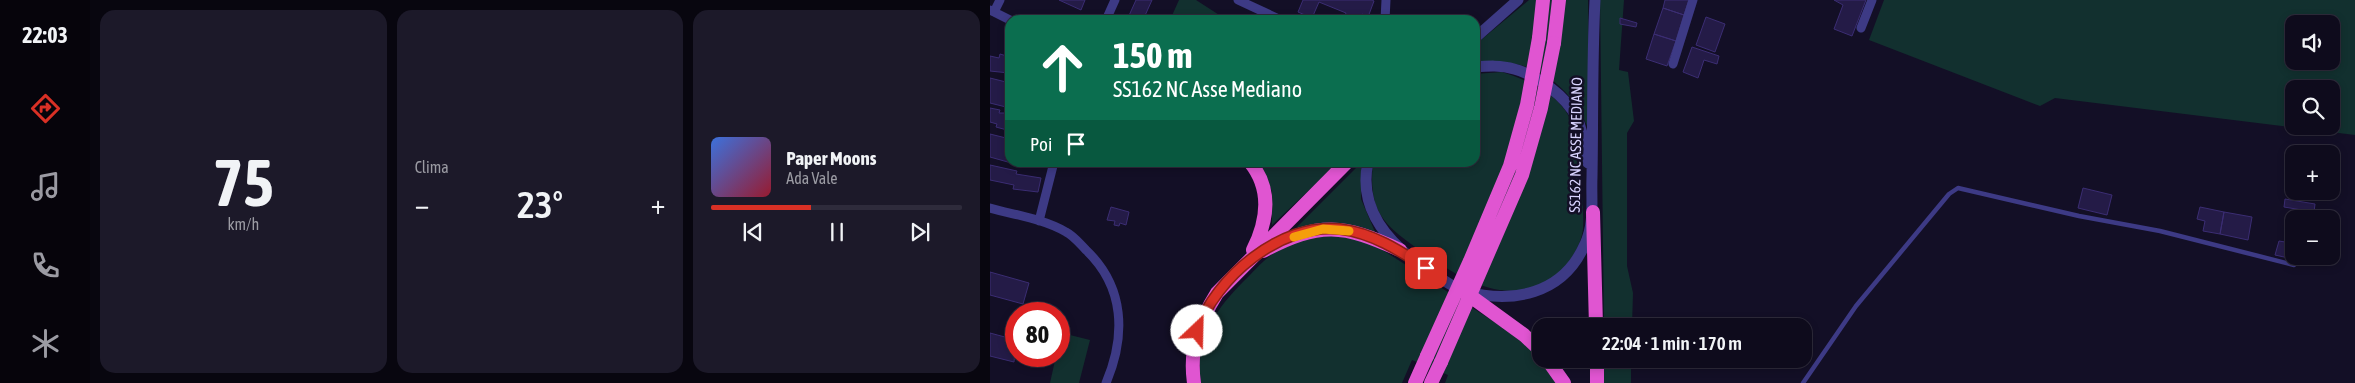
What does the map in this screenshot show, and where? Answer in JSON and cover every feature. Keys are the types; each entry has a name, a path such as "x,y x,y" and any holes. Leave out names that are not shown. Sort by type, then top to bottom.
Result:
{"highway":[{"path":"1415,383 1510,166 1527,105 1539,38 1543,0"},
{"name":"SS162 NC ASSE MEDIANO","path":"1431,383 1522,175 1541,108 1554,43 1559,0"},
{"path":"1249,258 1262,228 1266,205 1264,186 1254,167"},
{"path":"1194,383 1193,344 1201,318 1217,293 1249,258 1342,167"},
{"path":"1593,212 1596,318"},
{"path":"1249,258 1282,241 1309,231 1323,229 1360,233 1400,250"},
{"path":"1462,290 1532,343"},
{"path":"1553,368 1564,383"},
{"path":"1597,368 1597,383"}],"street":[{"path":"1000,0 992,11 1005,18"},
{"path":"1108,15 1115,0"},
{"path":"1238,0 1270,15"},
{"path":"1385,15 1386,0"},
{"path":"1480,34 1518,0"},
{"name":"SS162 NC ASSE MEDIANO","path":"1368,167 1366,188 1370,206 1377,222 1400,250 1462,290 1505,298 1530,294 1553,283 1572,266 1586,244 1593,212 1595,0"},
{"path":"1673,64 1693,0"},
{"path":"1861,28 1872,0"},
{"path":"1480,67 1494,66 1514,69 1536,78 1562,98 1577,118 1592,180"},
{"path":"1039,221 1053,167"},
{"path":"990,208 1039,221 1068,232 1101,265 1109,280 1118,308 1119,336 1116,359 1106,383"}],"lane":[{"path":"1802,383 1856,306 1949,194 1958,188 2080,216 2160,231 2285,263"}],"green space":[{"path":"1179,0 1196,0 1219,15 1172,15"},
{"path":"1529,0 1588,0 1590,128 1588,128 1576,105 1567,94 1548,77 1523,66 1510,63 1480,63 1480,41"},
{"path":"1600,0 1624,0 1619,70 1628,72 1634,121 1627,133 1627,266 1633,293 1632,318 1604,318"},
{"path":"1884,0 2355,0 2355,135 2340,133 2340,80 2285,80 2285,126 2055,98 2040,106 1869,40"},
{"path":"1502,72 1539,87 1558,102 1571,120 1575,130 1579,150 1583,212 1583,229 1580,240 1573,255 1557,275 1529,289 1512,291 1496,289 1480,285 1449,270 1408,242 1388,224 1376,205 1373,193 1373,167 1480,167 1480,74"},
{"path":"1263,167 1334,167 1272,225 1272,192"},
{"path":"1357,167 1361,167 1361,199 1375,232 1338,224 1296,228"},
{"path":"1343,234 1378,247 1513,334 1532,352 1532,368 1547,368 1558,383 1445,383 1448,375 1412,360 1402,383 1201,383 1201,351 1205,337 1218,311 1227,299 1275,252 1294,241 1318,236"},
{"path":"1070,335 1090,340 1079,383 1050,383 1054,367 1070,367"},
{"path":"1604,368 1631,368 1631,383 1604,383"}],"building":[{"path":"1059,0 1085,0 1081,10"},
{"path":"1136,0 1152,0 1145,15 1129,15"},
{"path":"1303,0 1374,1 1369,15 1345,15 1346,13 1319,2 1313,15 1305,15 1298,12"},
{"path":"1665,0 1689,0 1684,15 1663,8"},
{"path":"1834,0 1866,0 1852,36 1834,29 1843,5"},
{"path":"1663,8 1684,15 1676,41 1654,34"},
{"path":"1706,17 1725,24 1715,52 1696,45"},
{"path":"1620,18 1637,23 1636,27 1620,24"},
{"path":"1654,34 1676,41 1667,66 1646,59"},
{"path":"1692,47 1719,56 1717,64 1704,60 1698,78 1683,72"},
{"path":"1000,54 1005,56 1005,73 990,71 990,56 999,58"},
{"path":"990,78 1005,82 1005,107 990,103"},
{"path":"990,108 1000,110 999,113 1005,113 1005,129 996,127 997,124 990,122"},
{"path":"990,134 1005,138 1005,161 990,157"},
{"path":"990,165 1017,171 1016,174 1041,178 1038,192 1013,189 1014,185 990,180"},
{"path":"2083,188 2112,195 2107,215 2078,208"},
{"path":"2285,199 2315,204 2314,210 2284,207"},
{"path":"1111,207 1129,212 1126,225 1120,223 1119,226 1114,225 1115,221 1107,220"},
{"path":"2200,207 2224,212 2220,234 2203,231 2205,221 2197,219"},
{"path":"2224,212 2252,217 2248,240 2220,234"},
{"path":"2279,241 2285,242 2285,257 2275,255"},
{"path":"990,272 1029,283 1024,302 1016,302 990,295"},
{"path":"990,333 1005,337 1005,360 990,356"}],"slow traffic":[{"path":"1294,237 1309,231 1323,229 1349,231"}],"route":[{"path":"1197,331 1201,318 1217,293 1249,258 1282,241 1309,231 1338,229 1360,233 1400,250 1426,268"}]}
